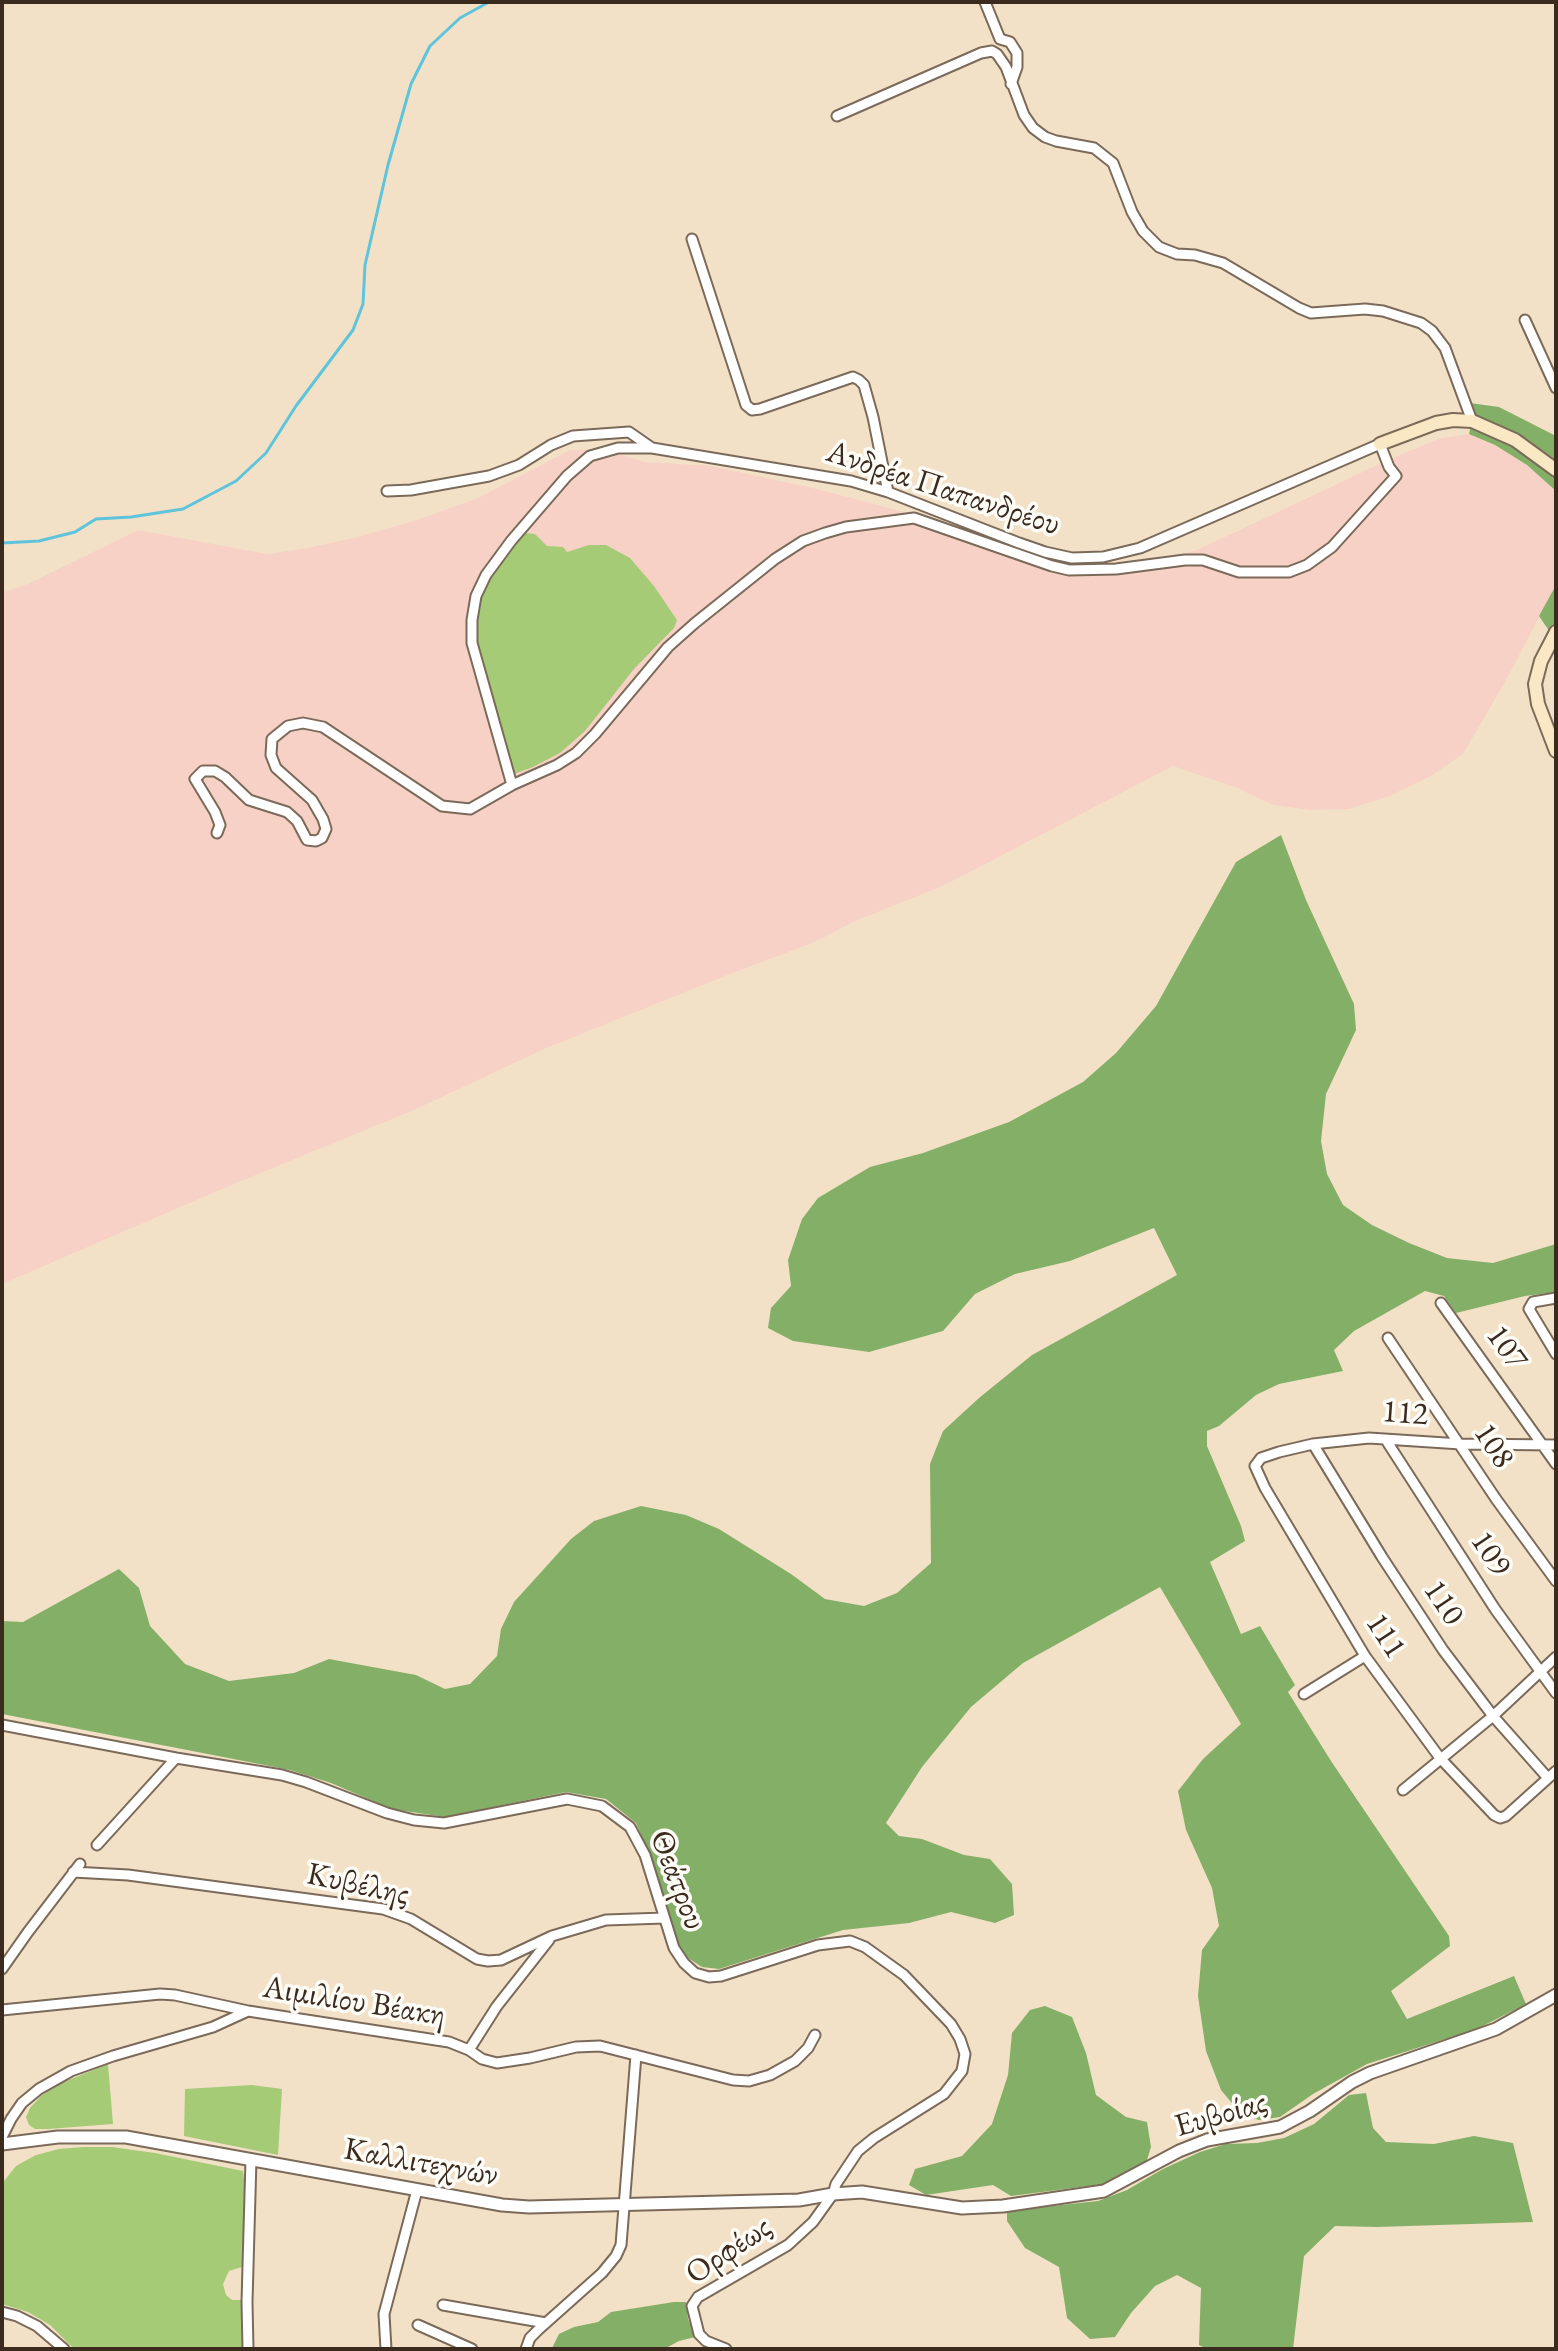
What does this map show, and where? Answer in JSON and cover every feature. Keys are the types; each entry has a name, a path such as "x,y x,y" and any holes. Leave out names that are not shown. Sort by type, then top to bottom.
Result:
{"main road":[{"name":"Ανδρέα Παπανδρέου","path":"1380,444 1436,423 1472,421 1515,440 1556,470"},
{"path":"1556,632 1541,661 1535,684 1538,704 1556,751"}],"street":[{"path":"985,2 1000,39 1010,42 1017,53 1017,67 1011,84"},
{"path":"837,116 981,53 992,51 1006,67 1024,115 1033,128 1045,137 1094,148 1108,157 1117,170 1132,212 1143,231 1159,247 1177,254 1195,255 1223,263 1311,313 1365,309 1409,318 1432,331 1445,348 1472,421"},
{"path":"692,239 746,405 752,410 760,409 853,377 859,380 864,385 873,417 888,492"},
{"path":"1525,320 1556,388"},
{"name":"Ανδρέα Παπανδρέου","path":"387,491 411,490 489,476 519,465 551,445 573,436 629,432 652,448 814,474 888,492 1045,552 1072,558 1103,557 1140,548 1380,444"},
{"path":"217,833 220,825 215,812 195,779 203,771 215,771 225,777 249,800 287,812 297,821 307,840 322,838 326,829 312,800 276,768 271,755 272,739 288,726 303,723 323,727 442,806 470,809 576,753 668,647 695,623 775,559 803,541 846,527 914,518 1069,570 1116,569 1203,560 1239,572 1289,572 1307,565 1332,547 1396,476 1380,444"},
{"path":"512,785 472,643 476,596 486,575 511,541 567,476 590,456 618,448 652,448"},
{"path":"1556,1298 1533,1302 1529,1309 1556,1354"},
{"name":"107","path":"1441,1303 1556,1464"},
{"name":"108","path":"1388,1338 1496,1499 1556,1581"},
{"name":"112","path":"1256,1462 1313,1444 1369,1438 1461,1444 1556,1445"},
{"name":"109","path":"1386,1440 1480,1586 1556,1693"},
{"name":"110","path":"1313,1444 1443,1650 1493,1716 1552,1774"},
{"name":"111","path":"1256,1462 1256,1470 1265,1488 1365,1656 1440,1758 1494,1815 1500,1818 1508,1814 1552,1774"},
{"path":"1304,1694 1365,1656"},
{"path":"1403,1790 1493,1716 1556,1657"},
{"name":"Θεάτρου","path":"2,1725 282,1775 414,1820 444,1823 567,1799 602,1806 630,1827 645,1855 674,1948 695,1973 721,1976 818,1945 850,1941 865,1947 904,1975 955,2032 965,2054 962,2071 954,2084 944,2094 858,2151 836,2184 833,2194"},
{"path":"97,1845 176,1758"},
{"name":"Κυβέλης","path":"2,1969 76,1868 383,1909 411,1919 477,1959 488,1961 501,1960 552,1936 606,1920 664,1918"},
{"path":"469,2050 497,2006 552,1936"},
{"name":"Αιμιλίου Βέακη","path":"2,2010 160,1994 189,1996 248,2011 449,2042 497,2063 576,2047 600,2046 733,2080 749,2081 770,2075 795,2061 815,2035"},
{"name":"Ευβοίας","path":"833,2194 877,2193 962,2208 1003,2206 1104,2191 1168,2156 1207,2140 1280,2127 1370,2073 1496,2029 1556,1995"},
{"path":"2,2137 22,2103 39,2089 71,2071 213,2027 248,2011"},
{"path":"526,2349 530,2338 602,2273 621,2245 636,2055"},
{"name":"Καλλιτεχνών","path":"2,2144 58,2137 126,2137 502,2205 529,2207 799,2200 833,2194"},
{"path":"248,2349 251,2159"},
{"path":"386,2349 384,2314 417,2190"},
{"name":"Ορφέως","path":"726,2349 706,2341 699,2334 692,2306 698,2297 788,2245 813,2222 833,2194"},
{"path":"443,2305 546,2323"},
{"path":"2,2312 37,2326 64,2349"},
{"path":"418,2325 472,2349"}],"shaded area":[{"path":"1469,434 1495,445 1527,465 1556,491 1556,585 1463,754 1431,776 1387,797 1349,809 1311,810 1273,805 1235,787 1173,766 945,885 853,922 815,942 544,1049 414,1110 2,1284 2,593 30,583 138,530 267,554 308,548 417,520 478,498 570,450 600,449 645,462 711,466 817,489 923,517 1061,568 1118,567 1195,551 1388,460 1441,438"}],"green space":[{"path":"1470,403 1499,407 1556,436 1556,491 1527,465 1495,445 1469,434 1472,421"},
{"path":"525,533 535,534 547,546 563,547 567,552 589,545 606,545 630,558 677,620 674,628 634,669 585,731 560,753 514,774 485,683 476,645 476,618 479,595 510,548"},
{"path":"1556,585 1556,641 1539,616"},
{"path":"1281,835 1306,900 1354,1004 1356,1030 1326,1094 1321,1141 1327,1174 1343,1205 1372,1225 1447,1258 1493,1263 1556,1244 1556,1292 1525,1296 1456,1313 1444,1296 1425,1291 1354,1331 1334,1350 1343,1371 1279,1384 1256,1395 1219,1426 1207,1431 1207,1446 1245,1541 1210,1562 1241,1634 1260,1626 1295,1685 1288,1692 1449,1936 1450,1946 1391,1991 1407,2019 1514,1976 1526,2004 1477,2029 1367,2064 1313,2094 1280,2117 1259,2120 1240,2113 1221,2090 1206,2051 1198,1996 1202,1950 1219,1926 1212,1888 1186,1830 1178,1791 1203,1759 1241,1724 1160,1587 1023,1663 971,1707 922,1767 886,1823 899,1836 922,1839 964,1855 990,1859 1012,1884 1014,1915 995,1923 951,1912 909,1923 843,1930 719,1969 702,1967 679,1947 651,1857 636,1823 606,1799 566,1792 445,1817 391,1809 331,1783 290,1770 2,1714 2,1621 23,1622 119,1569 139,1588 150,1626 185,1664 229,1681 294,1673 329,1659 416,1675 445,1689 470,1684 497,1656 501,1629 514,1602 571,1539 594,1521 641,1506 686,1515 719,1529 825,1599 864,1606 897,1593 931,1563 930,1464 943,1431 1032,1355 1177,1275 1154,1228 1070,1261 1015,1274 975,1294 943,1331 869,1352 793,1341 768,1328 771,1308 791,1286 788,1260 802,1219 818,1198 870,1167 923,1153 1009,1122 1083,1082 1116,1053 1156,1006 1236,862"},
{"path":"1045,2006 1072,2017 1086,2053 1096,2095 1126,2117 1147,2122 1151,2147 1146,2163 1104,2184 1011,2196 993,2185 926,2195 909,2185 915,2169 962,2156 992,2124 1008,2075 1012,2033 1030,2010"},
{"path":"108,2064 113,2124 48,2129 35,2129 29,2125 26,2117 41,2096 59,2084"},
{"path":"252,2085 282,2089 278,2155 184,2136 185,2089"},
{"path":"1366,2093 1373,2128 1386,2142 1434,2144 1474,2136 1513,2143 1533,2222 1335,2226 1304,2256 1293,2349 1207,2349 1199,2345 1201,2288 1177,2275 1155,2286 1115,2337 1090,2339 1067,2318 1059,2267 1025,2248 1007,2221 1007,2211 1098,2201 1127,2190 1200,2152 1226,2144 1284,2138 1314,2124 1349,2095"},
{"path":"83,2147 112,2147 155,2153 243,2171 246,2193 242,2267 229,2271 223,2284 226,2295 232,2300 241,2300 244,2349 74,2349 50,2325 28,2312 2,2304 4,2181 16,2166 36,2155"},
{"path":"686,2302 695,2337 664,2349 552,2348 559,2334 598,2322 611,2312"}],"waterway":[{"path":"2,543 39,541 75,532 96,519 183,509 236,481 266,453 296,406 353,330 363,304 365,265 388,165 411,84 430,46 460,18 489,2"}]}
